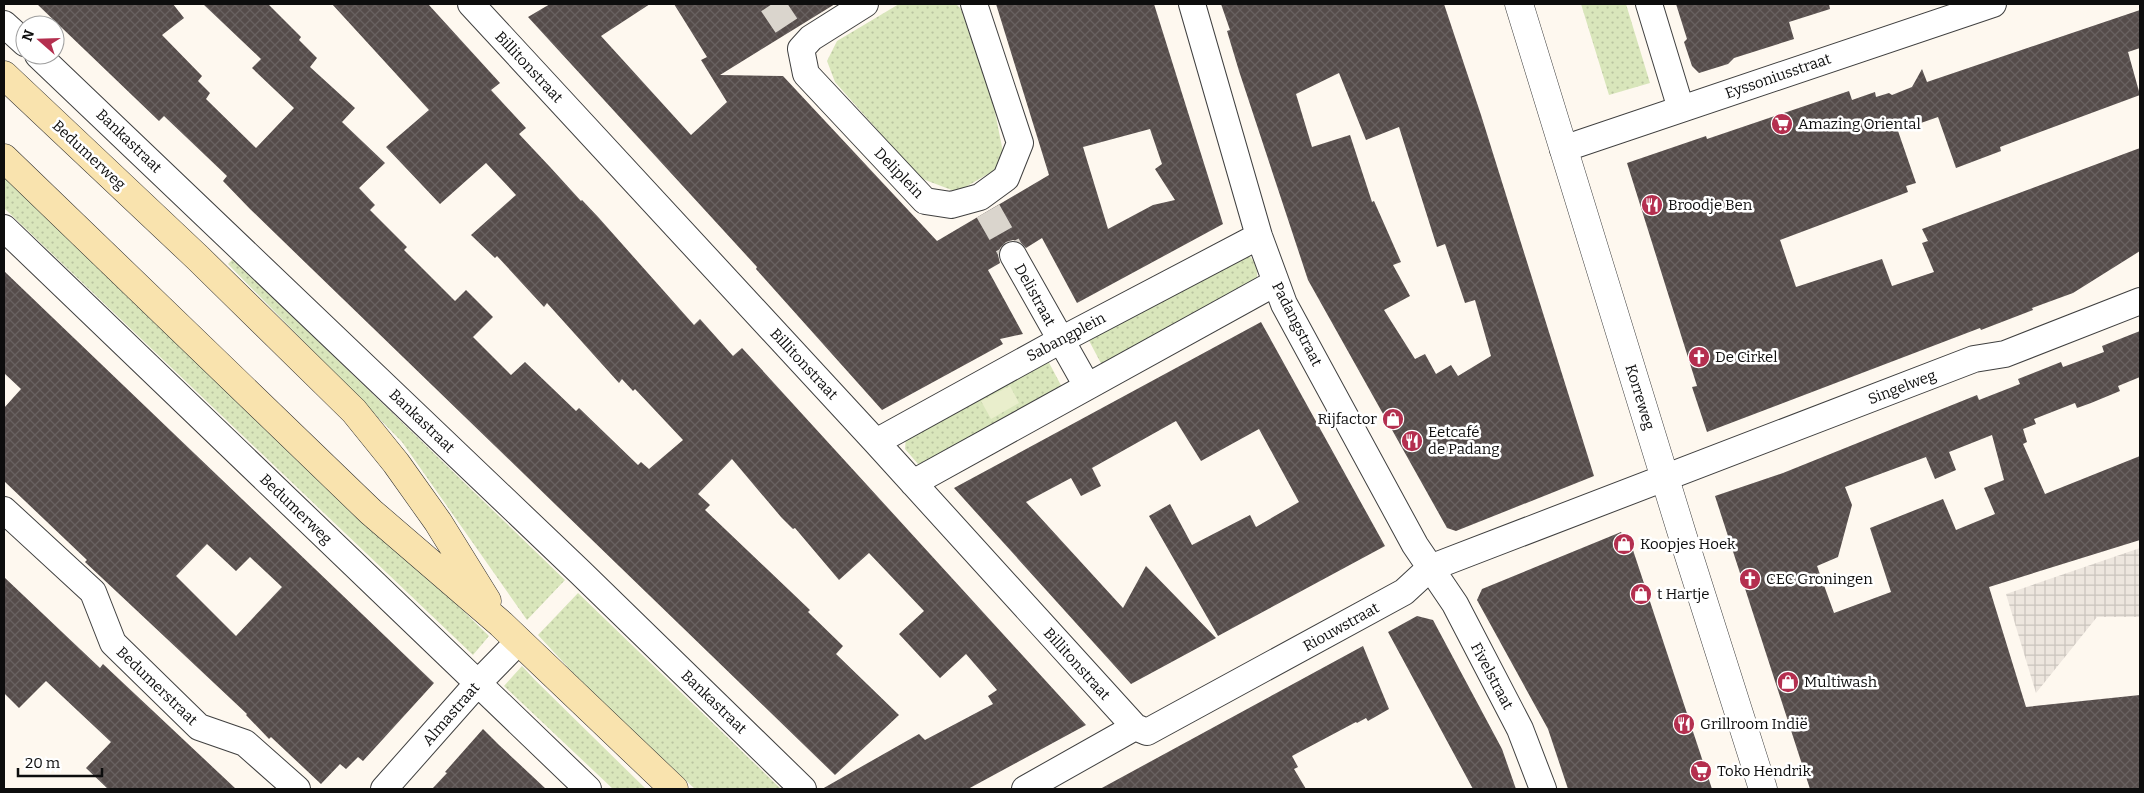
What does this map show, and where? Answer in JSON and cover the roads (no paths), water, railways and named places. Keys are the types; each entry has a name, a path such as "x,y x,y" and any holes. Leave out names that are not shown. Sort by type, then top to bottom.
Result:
{"main road":[{"name":"Bedumerweg","path":"4,75 191,251 354,411 396,464 438,522 510,632"},
{"name":"Bedumerweg","path":"4,158 371,512 510,632 674,789"}],"street":[{"name":"Deliplein","path":"865,4 811,38 796,40 806,74 925,201 951,205 984,204 1006,178 1020,143 974,4"},
{"name":"Padangstraat","path":"1192,4 1259,236 1275,283 1284,304 1373,468 1415,545 1430,568"},
{"name":"Korreweg","path":"1519,4 1763,789"},
{"path":"1649,4 1681,109"},
{"name":"Eyssoniusstraat","path":"1563,149 1993,4"},
{"name":"Billitonstraat","path":"480,6 1135,727"},
{"path":"4,24 15,34"},
{"name":"Bankastraat","path":"48,65 566,558 803,789"},
{"name":"Bedumerweg","path":"4,228 588,789"},
{"name":"Sabangplein","path":"876,442 1061,340 1259,236"},
{"name":"Delistraat","path":"1013,256 1087,386"},
{"path":"913,483 1275,283"},
{"name":"Singelweg","path":"1665,478 1974,360 2005,354 2140,301"},
{"name":"Riouwstraat","path":"1025,789 1135,727 1147,732 1156,728 1404,592 1430,568 1665,478"},
{"name":"Bedumerstraat","path":"4,510 93,592 113,643 199,727 245,743 297,789"},
{"name":"Fivelstraat","path":"1430,568 1455,604 1520,729 1543,789"},
{"name":"Almastraat","path":"384,789 477,684 510,632"}],"tunnel":[{"path":"772,4 790,31"},
{"path":"988,211 1013,255"}],"place":[{"name":"Amazing Oriental","path":"1782,124"},
{"name":"Broodje Ben","path":"1652,205"},
{"name":"De Cirkel","path":"1699,357"},
{"name":"Rijfactor","path":"1393,419"},
{"name":"Eetcafé de Padang","path":"1412,441"},
{"name":"Koopjes Hoek","path":"1624,544"},
{"name":"CEC Groningen","path":"1750,579"},
{"name":"t Hartje","path":"1641,594"},
{"name":"Multiwash","path":"1788,682"},
{"name":"Grillroom Indië","path":"1684,724"},
{"name":"Toko Hendrik","path":"1701,771"}]}
